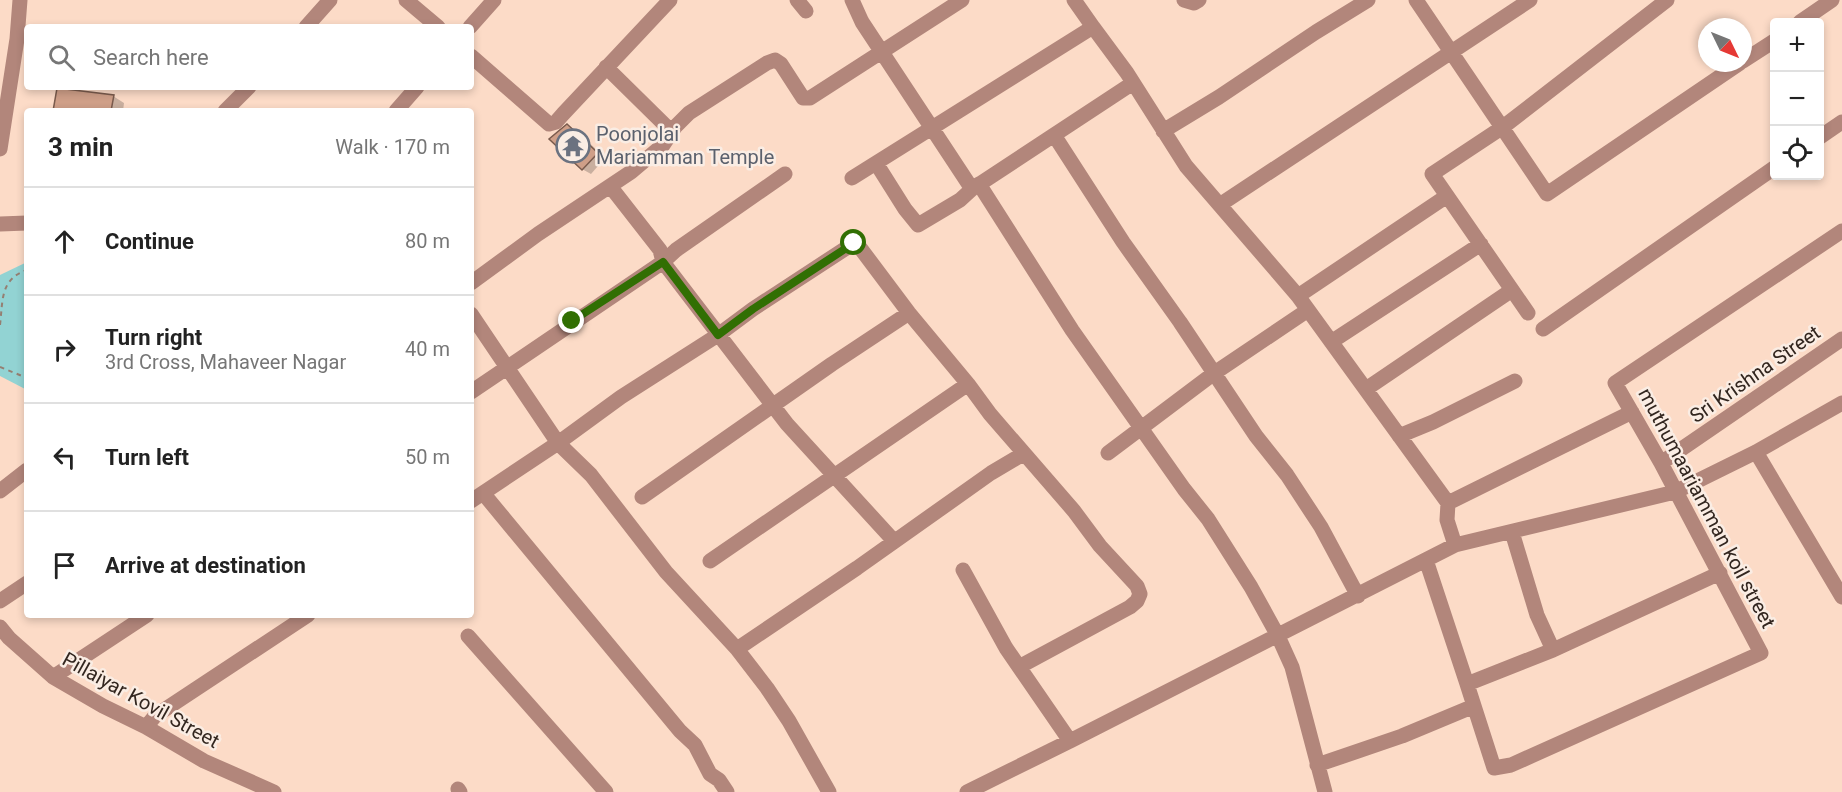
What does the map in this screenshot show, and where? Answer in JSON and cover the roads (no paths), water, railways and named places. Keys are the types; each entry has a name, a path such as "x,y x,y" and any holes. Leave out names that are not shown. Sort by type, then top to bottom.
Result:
{"street":[{"path":"0,149 17,39 20,0"},
{"path":"309,24 330,0"},
{"path":"406,0 434,24"},
{"path":"473,24 494,0"},
{"path":"474,59 549,124 556,122 670,0"},
{"path":"852,0 862,22 932,128 976,186 1072,330 1184,489 1208,519 1251,587 1292,667 1325,792"},
{"path":"474,280 631,172 668,138 689,113 767,63 775,60 781,64 803,98 810,98 962,0"},
{"path":"1074,0 1201,185 1221,204 1298,296 1448,503 1447,520 1455,545"},
{"path":"1184,0 1194,3 1199,0"},
{"path":"1163,131 1219,98 1316,32 1368,0"},
{"path":"1416,0 1547,194 1727,72"},
{"path":"1221,204 1530,0"},
{"path":"1528,313 1432,174 1503,127 1667,0"},
{"path":"1806,18 1832,0"},
{"path":"852,178 1093,27"},
{"path":"1752,55 1770,44"},
{"path":"606,67 668,138"},
{"path":"876,163 918,225 960,200 976,186 1133,83"},
{"path":"228,108 246,90"},
{"path":"399,108 414,90"},
{"path":"1824,134 1842,122"},
{"path":"1054,135 1123,242 1180,322 1213,374 1256,436 1287,475 1315,518 1358,596"},
{"path":"1543,329 1770,171"},
{"path":"474,390 663,262 676,250 785,174"},
{"path":"610,186 660,250 663,262 773,406 833,476 894,541"},
{"path":"1298,296 1447,195"},
{"path":"0,224 24,223"},
{"name":"muthumaariamman koil street","path":"1474,706 1494,768 1510,765 1761,653 1720,573 1615,383 1842,231"},
{"path":"727,792 710,774 695,745 680,731 607,644 477,497 558,443 621,397 854,243 858,245 909,313 1023,454 1074,511 1100,546 1137,586 1140,594 1137,601 1130,607 1019,667"},
{"path":"1330,342 1481,244"},
{"path":"1366,389 1512,290"},
{"path":"1108,453 1213,374 1308,310"},
{"path":"642,497 909,313"},
{"path":"474,318 558,443 591,475 666,572 737,649 767,688 789,721 829,792"},
{"name":"Sri Krishna Street","path":"1661,464 1842,339"},
{"path":"1399,435 1433,422 1515,381"},
{"path":"710,561 968,384"},
{"path":"967,792 1455,545 1675,492 1756,452 1842,403"},
{"path":"1448,503 1632,412"},
{"path":"1756,452 1842,597"},
{"path":"737,649 991,473 1023,454"},
{"path":"0,491 24,472"},
{"path":"1512,532 1537,615 1553,650"},
{"path":"1317,765 1402,736 1474,706 1426,560"},
{"path":"963,570 1019,667 1070,741"},
{"path":"1467,684 1553,650 1720,573"},
{"path":"0,601 24,585"},
{"path":"53,677 142,618"},
{"path":"146,727 155,716 303,618"},
{"name":"Pillaiyar Kovil Street","path":"0,627 9,638 53,677 204,761 274,792"},
{"path":"468,636 606,792"}],"water":[{"path":"24,263 24,388 0,376 0,275"}],"place":[{"name":"Poonjolai Mariamman Temple","path":"573,146"}]}
